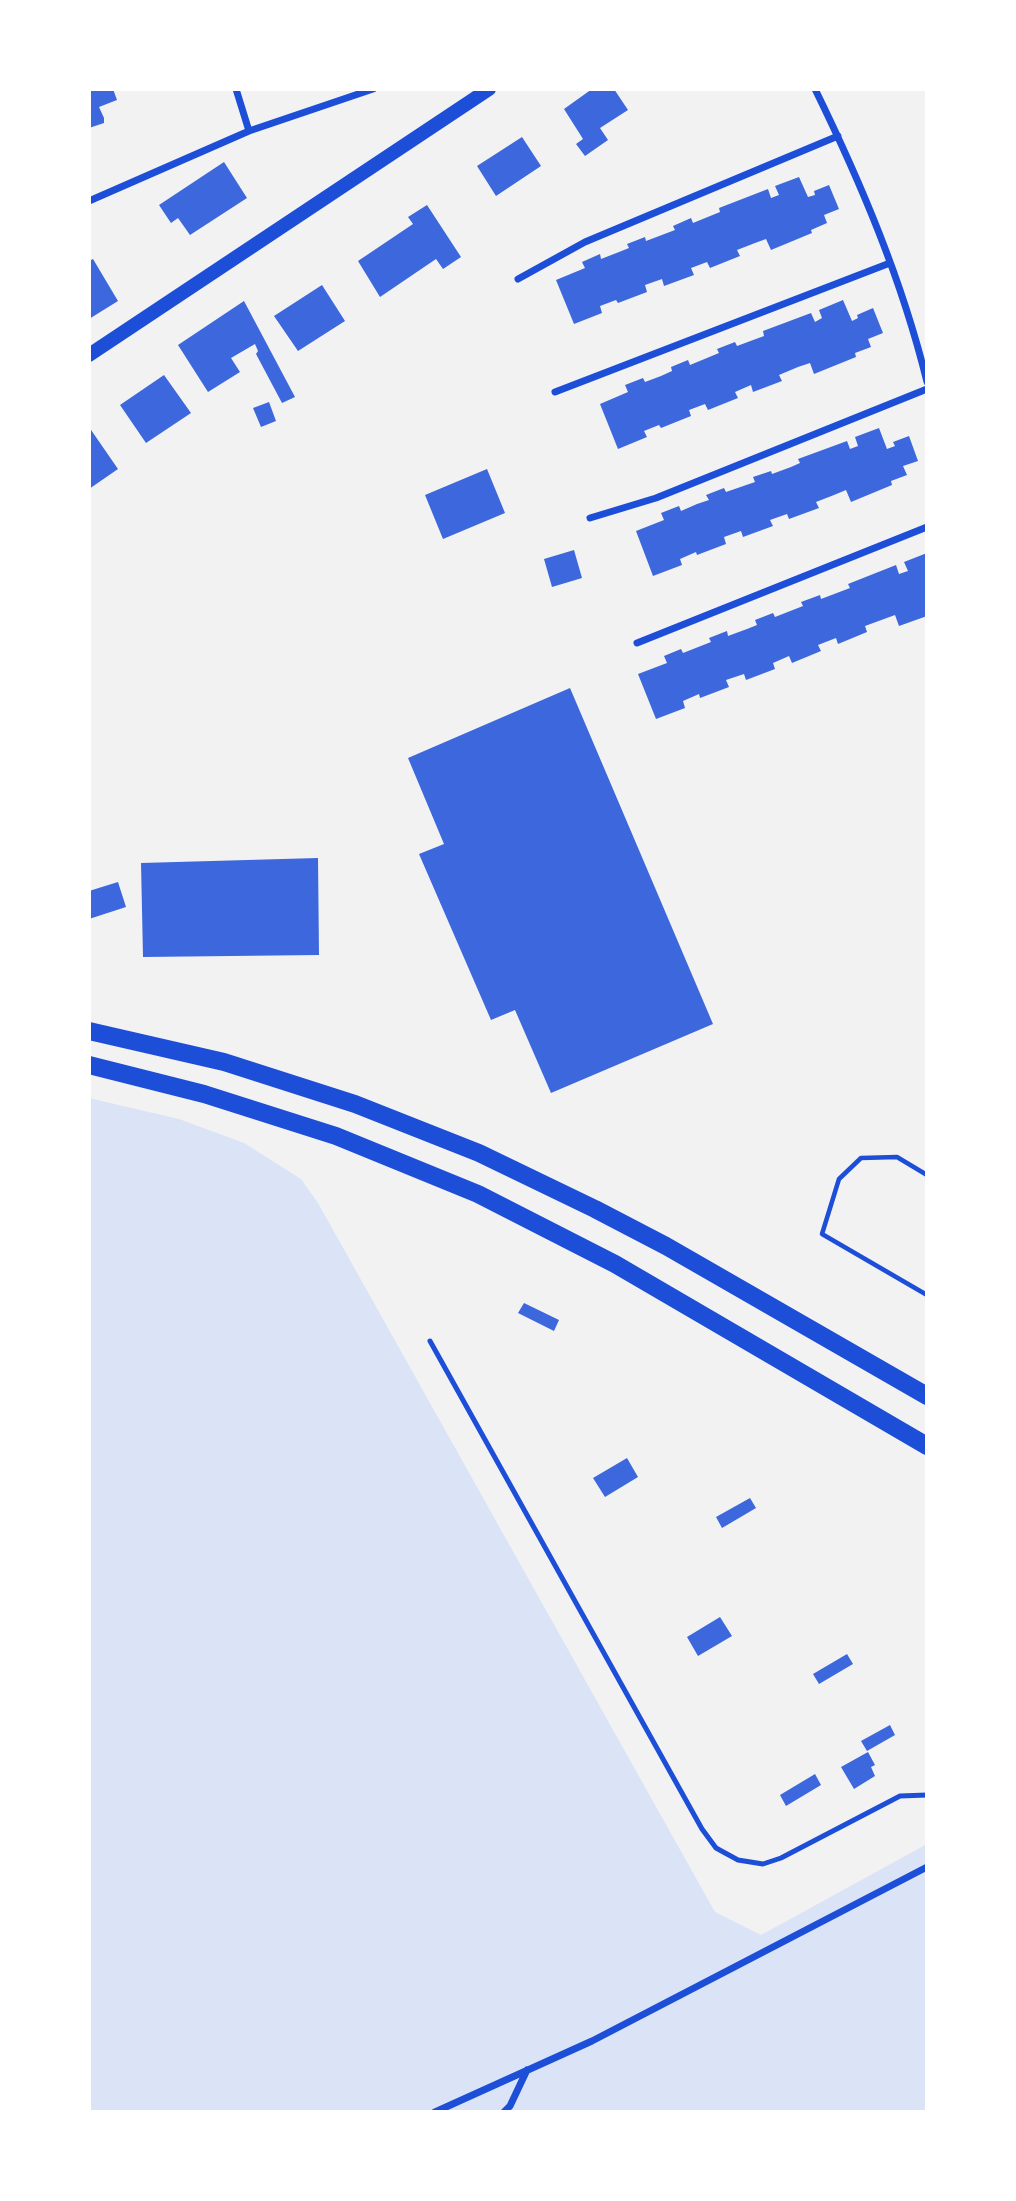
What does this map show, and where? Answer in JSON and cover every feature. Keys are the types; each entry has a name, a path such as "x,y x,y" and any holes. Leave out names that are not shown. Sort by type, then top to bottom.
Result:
{"main road":[{"path":"89,355 489,89"},
{"path":"89,1031 224,1062 355,1104 479,1153 666,1246 927,1396"},
{"path":"89,1065 204,1094 336,1136 478,1194 615,1264 927,1446"}],"street":[{"path":"236,89 249,131"},
{"path":"89,201 249,131 373,89"},
{"path":"815,89 866,198 890,263 927,382"},
{"path":"518,279 585,242 838,136"},
{"path":"555,392 890,263"},
{"path":"590,518 656,498 927,389"},
{"path":"637,643 927,527"},
{"path":"435,2112 604,2035 927,1867"},
{"path":"504,2112 510,2106 527,2070"}],"lane":[{"path":"430,1341 702,1829 716,1848 738,1860 763,1864 900,1796 927,1795"}],"path":[{"path":"927,1175 897,1157 861,1158 839,1179 822,1234 927,1295"}],"shaded area":[{"path":"89,1098 179,1119 244,1143 301,1179 318,1203 715,1912 761,1935 927,1844 927,2112 89,2112"}],"building":[{"path":"89,89 113,89 117,100 99,107 104,123 89,128"},
{"path":"592,89 614,89 628,110 600,128 608,140 585,156 576,144 583,139 564,109"},
{"path":"522,137 541,166 496,196 477,166"},
{"path":"224,162 247,198 190,235 178,218 171,223 159,205"},
{"path":"799,177 808,197 815,195 814,191 829,185 839,209 824,215 827,223 811,230 812,233 771,250 766,239 737,250 740,256 710,268 707,262 691,268 694,275 664,286 662,279 645,285 647,292 618,303 616,300 600,306 602,313 574,324 556,280 585,268 582,262 600,254 601,259 629,248 627,244 645,237 646,241 675,230 673,226 691,218 693,223 720,212 719,208 768,189 771,198 779,195 775,186"},
{"path":"427,205 461,257 443,269 436,259 380,297 358,261 413,224 408,217"},
{"path":"93,259 118,301 89,319 89,261"},
{"path":"322,285 345,321 298,351 274,316"},
{"path":"843,300 852,321 858,318 857,315 873,308 883,333 868,339 871,347 855,353 856,357 814,374 810,363 798,367 779,375 782,381 753,392 751,385 735,392 738,398 708,410 705,404 689,410 691,416 661,428 659,425 644,431 647,437 618,449 600,404 628,392 625,385 643,378 645,382 661,376 672,371 671,367 688,360 690,365 719,353 717,349 735,342 737,346 764,336 763,331 811,313 815,322 822,318 819,310"},
{"path":"244,301 295,397 282,403 256,354 258,351 255,344 231,358 240,372 208,392 178,345"},
{"path":"164,375 191,413 146,443 120,405"},
{"path":"269,402 276,421 261,427 253,408"},
{"path":"89,427 118,469 89,489"},
{"path":"879,428 887,449 895,446 893,442 909,436 918,461 903,466 907,475 891,481 892,485 851,502 846,490 816,502 819,508 789,519 787,514 770,520 773,526 743,537 741,531 724,537 726,544 680,559 682,565 653,576 636,531 664,520 661,513 679,506 681,511 709,500 706,495 724,488 726,492 755,482 753,477 791,467 800,463 798,459 847,441 850,449 858,446 855,437"},
{"path":"487,469 505,513 443,539 425,495"},
{"path":"574,550 582,578 552,587 544,559"},
{"path":"927,553 927,616 899,626 895,615 865,626 867,632 838,644 836,638 818,645 821,651 792,663 789,656 773,663 775,669 746,680 744,674 726,680 729,687 683,701 685,708 656,719 638,674 667,663 664,656 681,649 683,653 711,642 709,638 727,631 728,636 747,629 757,625 755,620 773,613 775,617 803,606 801,602 820,595 821,599 850,588 848,584 896,565 899,574 908,571 904,562"},
{"path":"570,688 713,1024 551,1093 515,1010 491,1020 419,854 444,844 408,758"},
{"path":"318,858 319,955 143,957 141,863"},
{"path":"118,882 126,907 89,919 89,891"},
{"path":"524,1303 559,1320 554,1331 518,1313"},
{"path":"627,1458 638,1477 605,1497 593,1478"},
{"path":"750,1498 756,1508 722,1528 716,1517"},
{"path":"720,1617 732,1636 698,1656 687,1637"},
{"path":"847,1654 853,1664 819,1684 813,1674"},
{"path":"890,1725 895,1735 867,1751 861,1741"},
{"path":"868,1752 875,1765 871,1767 875,1776 854,1789 841,1767"},
{"path":"815,1774 821,1785 786,1806 780,1795"}]}
